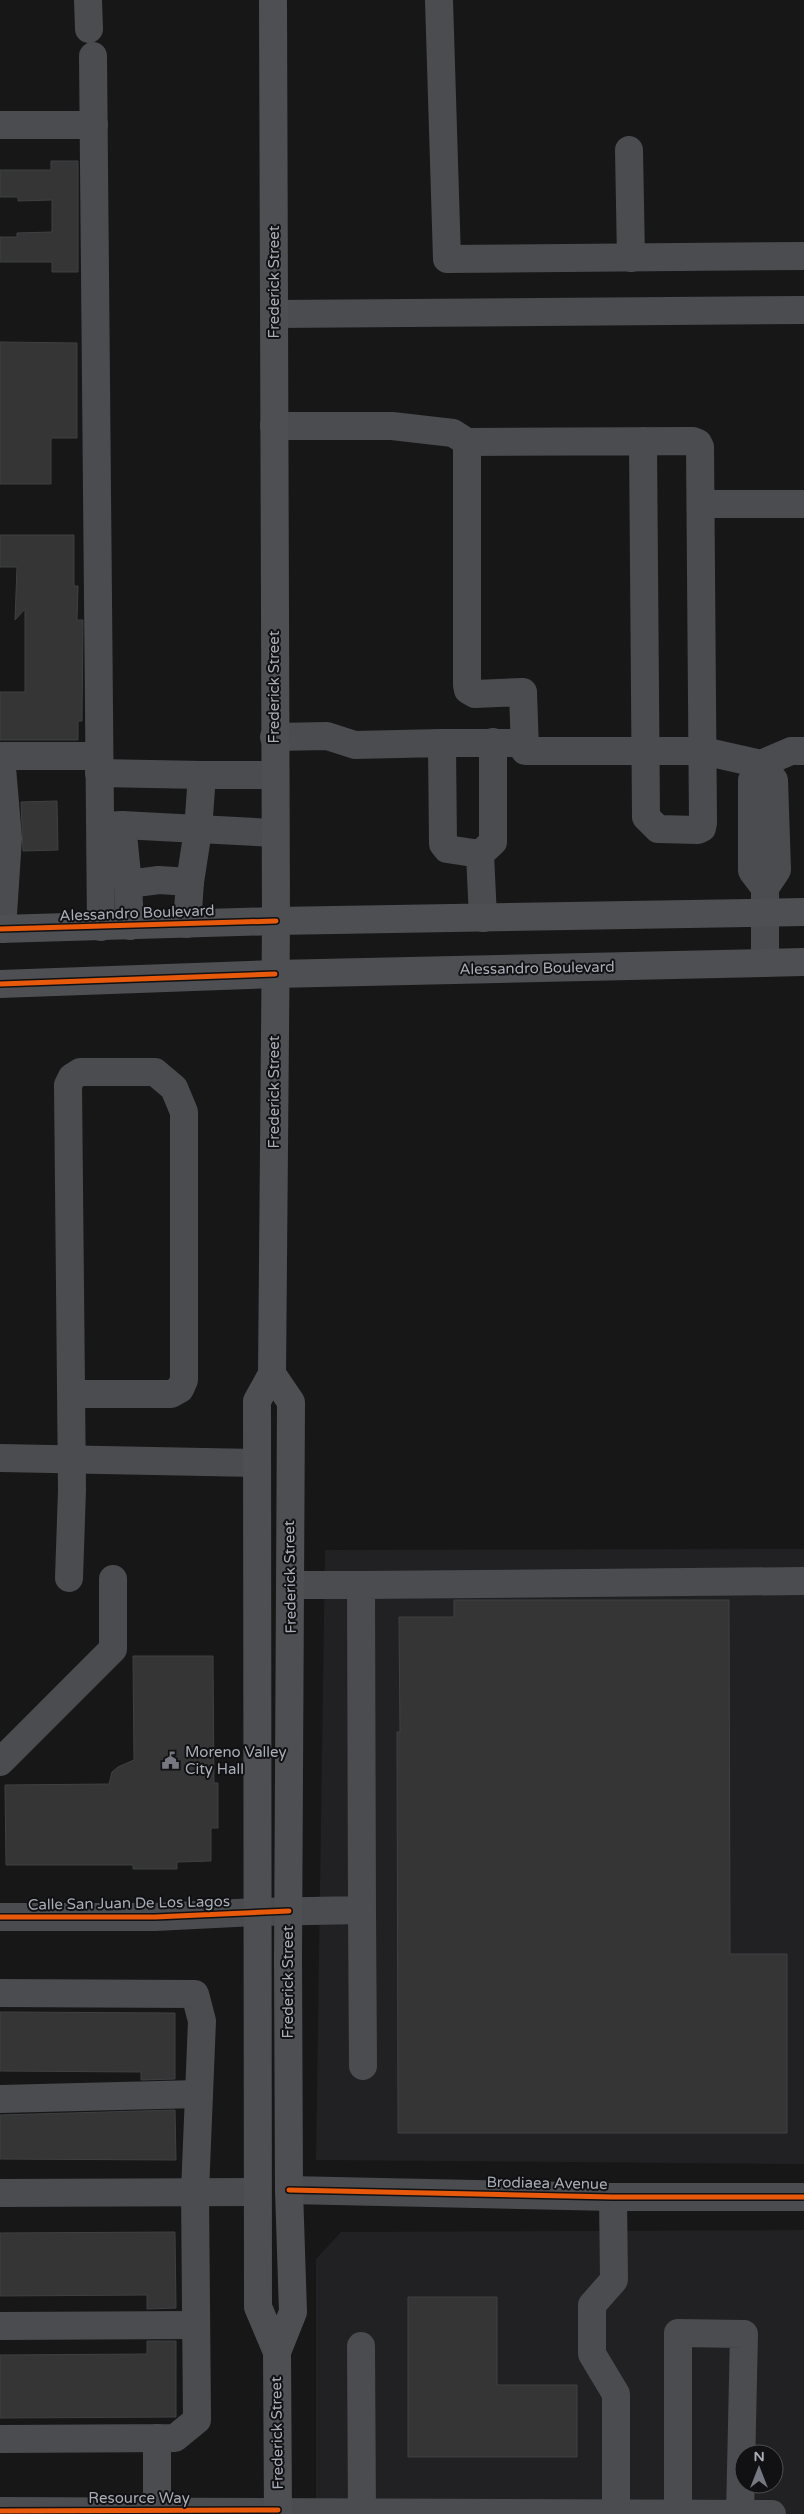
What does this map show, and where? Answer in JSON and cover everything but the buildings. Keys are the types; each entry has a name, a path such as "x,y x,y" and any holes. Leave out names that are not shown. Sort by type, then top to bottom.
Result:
{"main road":[{"name":"Frederick Street","path":"273,0 274,775 276,921 272,1374 257,1401 256,1463 257,2192 258,2308 276,2352 278,2512"},
{"name":"Alessandro Boulevard","path":"1,929 276,921 483,918 764,900 804,912"},
{"name":"Alessandro Boulevard","path":"0,984 275,974 804,962"},
{"name":"Frederick Street","path":"272,1374 291,1402 289,2190 292,2312 276,2352"},
{"path":"256,1463 272,1481 274,1494 275,1650 281,1670 290,1679"}],"street":[{"path":"88,0 89,29"},
{"path":"439,0 448,259 804,256"},
{"path":"93,56 99,765 111,825 128,884 130,926"},
{"path":"0,125 94,125"},
{"path":"629,150 631,258"},
{"path":"274,314 804,310"},
{"path":"274,426 392,426 453,433 467,442 643,441 698,443 700,447 701,504 703,751 703,823 702,828 698,830 658,830 646,817 643,441"},
{"path":"467,442 468,690 475,694 523,692 523,747 528,752 703,751 761,764"},
{"path":"701,504 804,504"},
{"path":"274,737 327,736 356,745 523,743"},
{"path":"442,743 443,844 447,849 480,854 494,842 494,742"},
{"path":"765,963 764,900 752,871 752,780 761,764 790,751 804,751"},
{"path":"1,929 8,838 0,756 202,775 274,775"},
{"path":"186,924 198,830 202,775"},
{"path":"111,825 275,833"},
{"path":"101,927 111,825"},
{"path":"480,854 483,918"},
{"path":"128,884 159,880 190,882"},
{"path":"69,1578 72,1394 68,1085 72,1077 80,1072 155,1072 174,1088 184,1112 184,1380 180,1389 170,1394 72,1394"},
{"path":"0,1458 256,1463"},
{"path":"0,1762 113,1649 113,1579"},
{"path":"290,1585 804,1581"},
{"path":"361,1585 363,2066"},
{"name":"Calle San Juan De Los Lagos","path":"0,1917 155,1917 258,1912 362,1910"},
{"path":"0,1993 195,1994 202,2021 195,2192 197,2420 175,2438 0,2439"},
{"path":"0,2098 199,2094"},
{"name":"Brodiaea Avenue","path":"289,2190 613,2197 804,2197"},
{"path":"0,2193 257,2192"},
{"path":"613,2197 614,2280 592,2305 592,2354 616,2394 616,2512"},
{"path":"0,2326 196,2325"},
{"path":"678,2513 678,2333 744,2334 740,2513"},
{"path":"361,2346 362,2512"},
{"path":"156,2511 157,2438"},
{"name":"Resource Way","path":"0,2511 772,2514"}],"shaded area":[{"path":"804,1549 804,2164 316,2160 325,1550"},
{"path":"804,2230 804,2514 316,2514 316,2259 341,2232"}],"cycle path":[{"path":"0,929 276,921"},
{"path":"0,984 275,974"},
{"path":"0,1917 155,1917 289,1911"},
{"path":"289,2190 613,2197 804,2197"},
{"path":"0,2511 278,2510"}],"place":[{"name":"Moreno Valley City Hall","path":"171,1761"}]}
